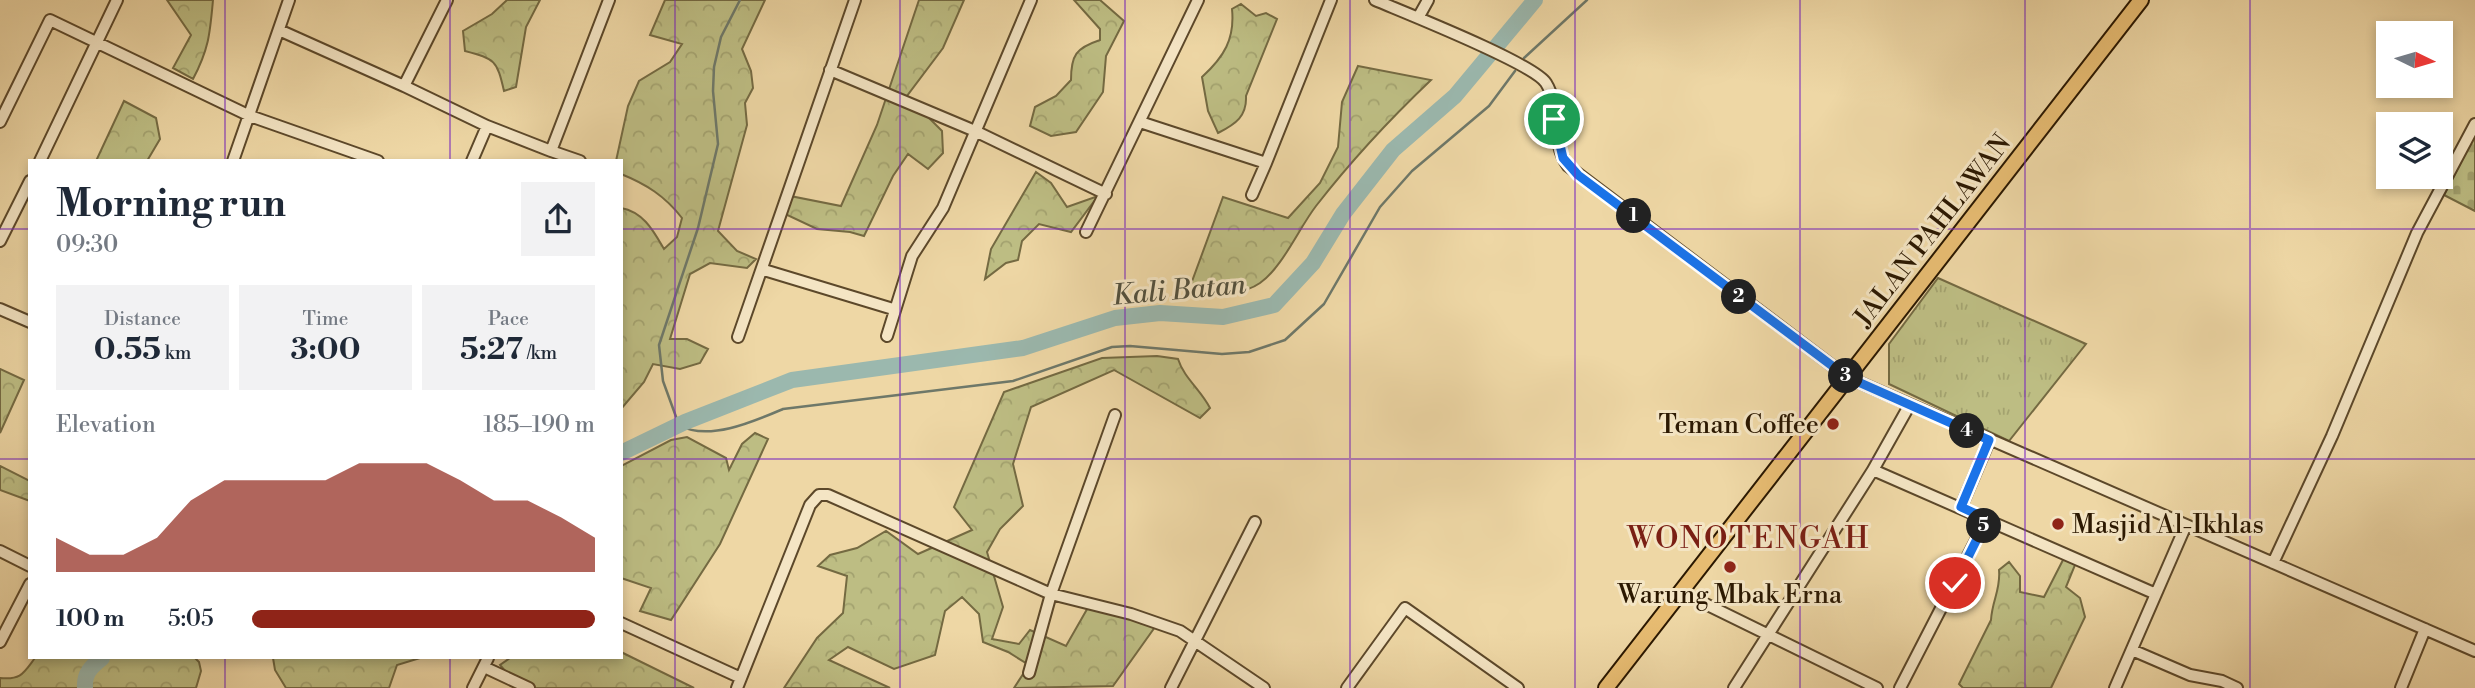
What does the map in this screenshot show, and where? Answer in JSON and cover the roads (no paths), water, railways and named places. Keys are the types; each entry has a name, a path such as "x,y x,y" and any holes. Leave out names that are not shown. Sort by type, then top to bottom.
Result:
{"main road":[{"name":"JALAN PAHLAWAN","path":"1606,688 2141,0"}],"street":[{"path":"41,159 117,0"},
{"path":"234,159 289,0"},
{"path":"404,86 447,0"},
{"path":"551,151 609,0"},
{"path":"738,337 764,270 855,0"},
{"path":"887,336 893,309 912,256 943,208 1031,0"},
{"path":"1086,232 1198,0"},
{"path":"1252,195 1331,0"},
{"path":"1375,0 1530,70 1547,84 1560,148 1568,166 1847,377 2475,651"},
{"path":"1418,18 1428,0"},
{"path":"0,122 50,20 250,116 372,159"},
{"path":"279,30 487,126 574,159"},
{"path":"830,70 975,131 1106,194"},
{"path":"1140,122 1266,163"},
{"path":"2273,563 2332,436 2422,222 2475,124"},
{"path":"473,159 487,126"},
{"path":"0,241 28,185"},
{"path":"764,270 893,309"},
{"path":"0,309 28,321"},
{"path":"1734,688 1873,470 1909,406"},
{"path":"1029,673 1051,594 1115,415"},
{"path":"1961,507 1989,440"},
{"path":"1873,470 2156,594"},
{"path":"623,624 739,683 810,505 819,495 826,495 1051,594 1158,622 1197,641 1264,688"},
{"path":"1900,688 1987,519"},
{"path":"1171,688 1255,522"},
{"path":"2115,688 2186,524"},
{"path":"0,551 28,565"},
{"path":"0,642 28,588"},
{"path":"1681,592 1877,688"},
{"path":"1347,688 1405,608 1503,684 1518,688"},
{"path":"2401,688 2425,629"},
{"path":"2132,650 2190,675 2222,681 2238,688"},
{"path":"473,688 486,663 529,688"}],"waterway":[{"path":"740,0 721,37 714,67 713,91 718,144 698,228 659,345 663,381 679,425 691,430 717,431 731,428 783,409 1013,381 1112,347 1130,346 1222,354 1249,352 1285,340 1324,304 1380,207 1412,171 1489,106 1515,71"},
{"name":"Kali Batan","path":"623,452 685,422 792,380 1023,348 1115,318 1160,313 1223,317 1274,305 1313,263 1343,214 1393,150 1455,96 1535,0"},
{"path":"1524,58 1587,0"},
{"name":"Kali Batan","path":"85,688 89,671 101,659"}],"place":[{"name":"Teman Coffee","path":"1833,424"},
{"name":"Masjid Al-Ikhlas","path":"2058,524"},
{"name":"Warung Mbak Erna","path":"1730,567"}],"district":[{"name":"WONOTENGAH","path":"1749,538"}]}
